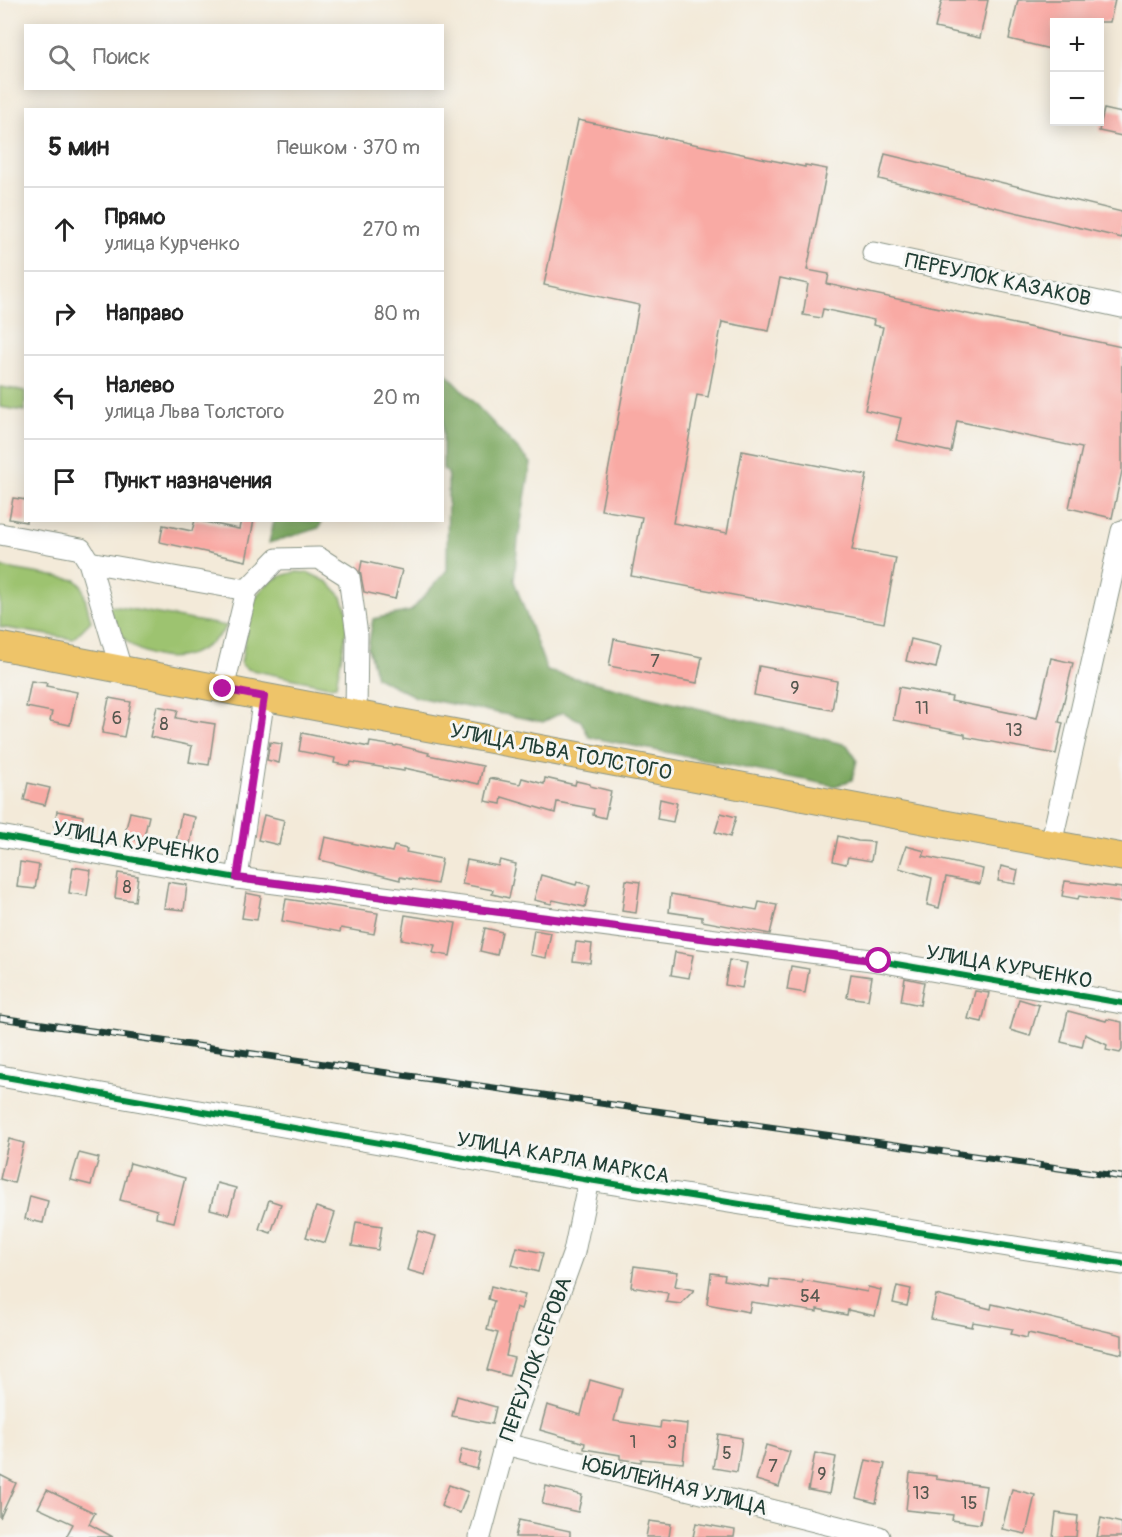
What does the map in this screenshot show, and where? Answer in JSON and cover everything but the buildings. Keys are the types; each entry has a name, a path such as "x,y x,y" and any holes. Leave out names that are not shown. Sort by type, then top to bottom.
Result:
{"main road":[{"name":"УЛИЦА ЛЬВА ТОЛСТОГО","path":"0,646 1122,857"}],"street":[{"name":"ПЕРЕУЛОК КАЗАКОВ","path":"873,253 1122,307"},
{"path":"1051,843 1122,531"},
{"path":"0,534 81,549 89,562 121,669"},
{"path":"223,689 246,590 277,559 319,558 349,577 357,635 356,714"},
{"path":"89,562 246,590"},
{"path":"237,878 264,697"},
{"name":"УЛИЦА КУРЧЕНКО","path":"0,836 237,878 879,961 1122,1004"},
{"name":"УЛИЦА КАРЛА МАРКСА","path":"0,1077 589,1179 1122,1264"},
{"name":"ПЕРЕУЛОК СЕРОВА","path":"480,1537 505,1444 574,1252 589,1179"},
{"name":"ЮБИЛЕЙНАЯ УЛИЦА","path":"505,1444 879,1537"}],"green space":[{"path":"444,371 531,463 518,540 514,581 547,671 847,745 857,760 852,780 835,786 589,737 581,721 563,712 543,722 416,697 376,677 368,648 373,619 411,611 447,570 448,473 444,470"},
{"path":"0,387 24,391 24,411 0,407"},
{"path":"274,522 322,522 319,528 269,543"},
{"path":"0,567 76,580 82,586 91,621 73,639 0,627"},
{"path":"297,572 309,573 328,582 342,597 349,617 336,685 328,686 247,669 241,664 252,605 267,584"},
{"path":"107,605 227,626 200,650 179,657 156,656 138,649 123,638"}],"railway":[{"path":"0,1018 1122,1177"}],"cycle path":[{"path":"0,836 237,878 879,961 1122,1003"},
{"path":"0,1076 589,1180 1122,1264"}],"route":[{"path":"223,689 264,697 237,878 879,961"}]}
